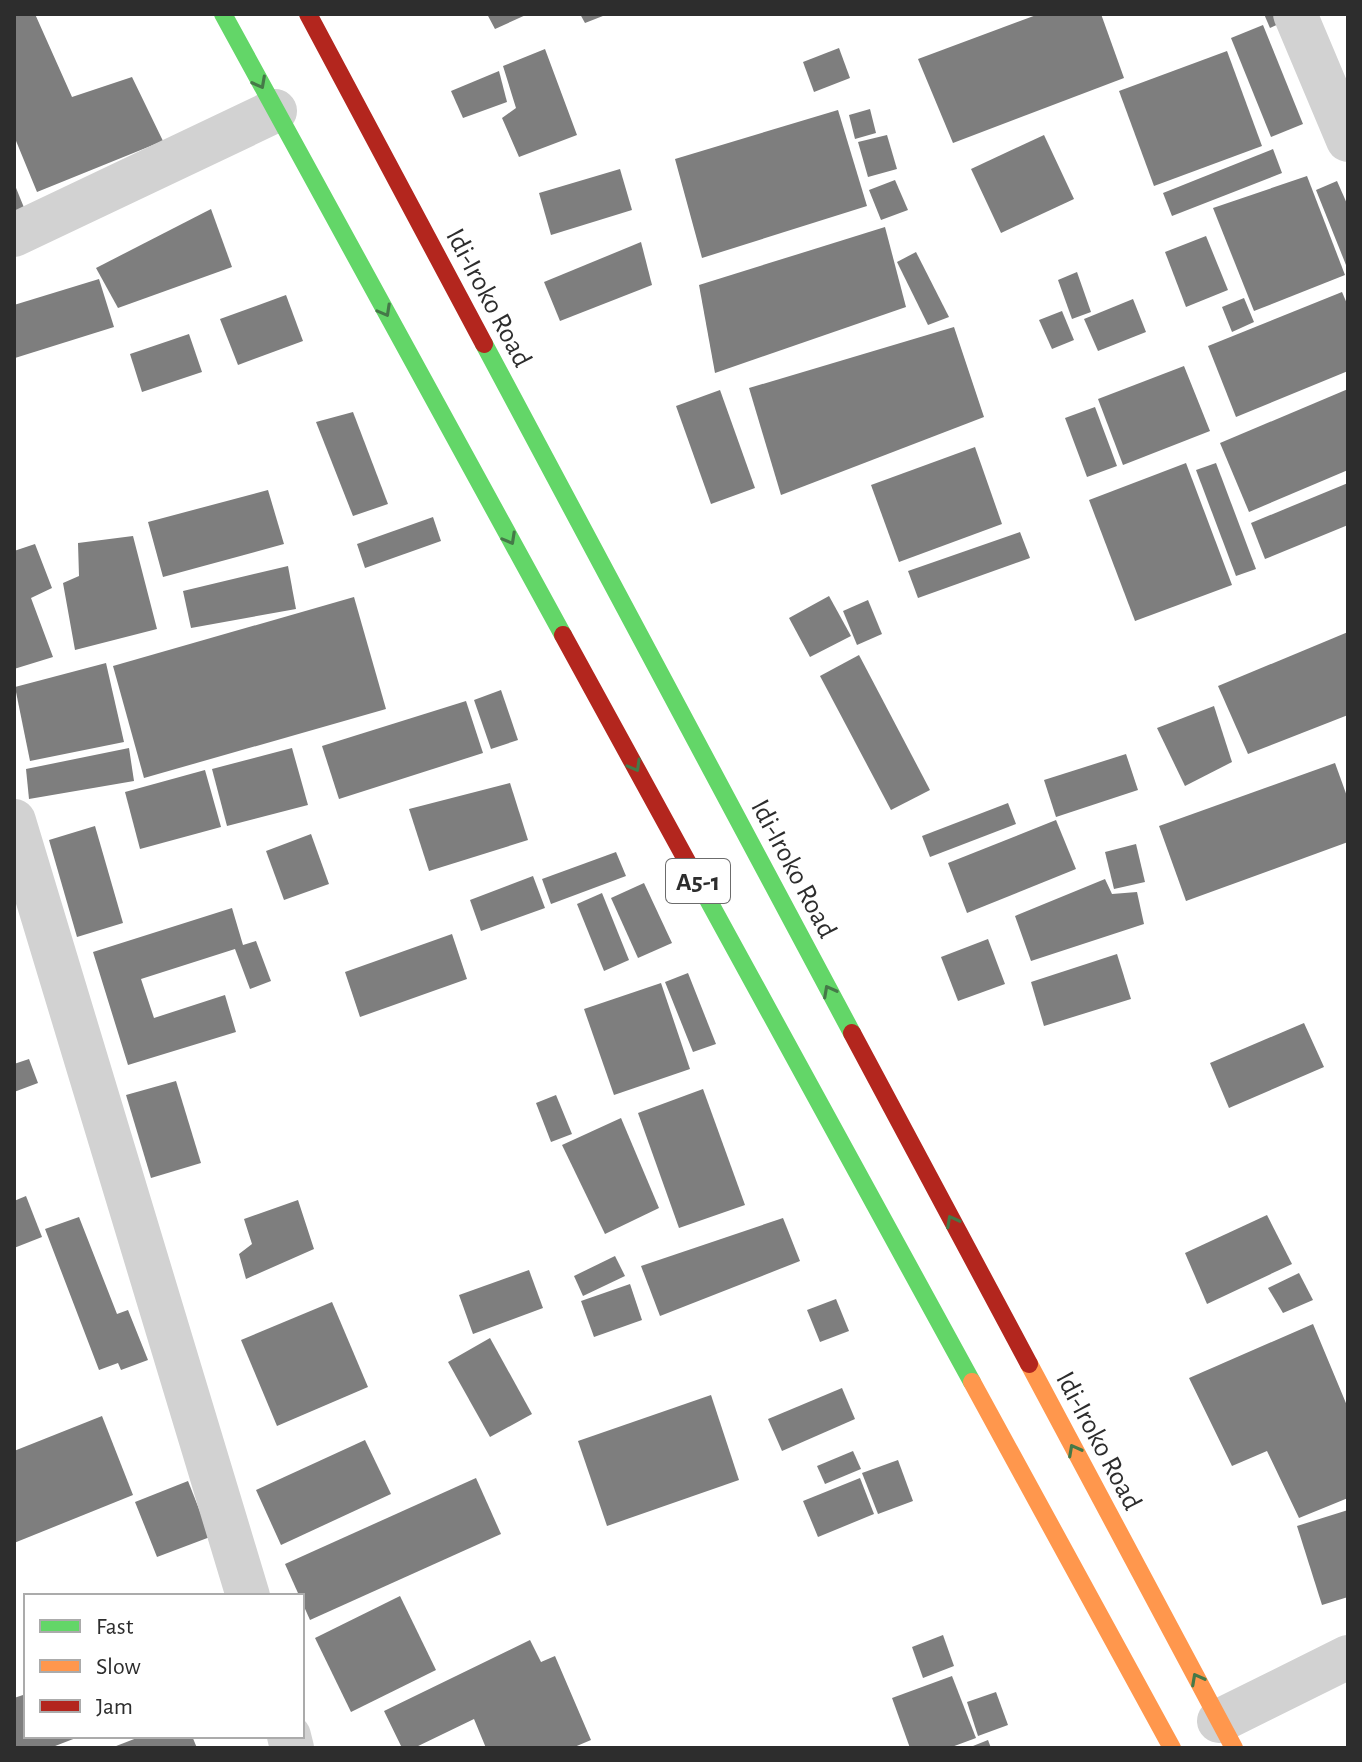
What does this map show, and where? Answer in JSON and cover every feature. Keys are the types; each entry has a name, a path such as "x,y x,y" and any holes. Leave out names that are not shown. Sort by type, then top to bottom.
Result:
{"highway":[{"name":"A5-1","path":"223,14 1172,1748"},
{"name":"Idi-Iroko Road","path":"308,14 1226,1734"}],"street":[{"path":"1295,14 1348,140"},
{"path":"14,235 275,111"},
{"path":"14,821 247,1594"},
{"path":"1226,1734 1348,1657"}],"building":[{"path":"14,14 35,14 72,97 132,77 163,141 37,192 14,136"},
{"path":"487,14 528,14 495,29"},
{"path":"580,14 608,14 585,23"},
{"path":"1039,14 1101,14 1124,78 953,143 918,59"},
{"path":"1264,14 1282,14 1285,21 1270,28"},
{"path":"1263,25 1303,124 1271,137 1231,38"},
{"path":"839,48 850,78 814,92 803,62"},
{"path":"545,49 577,135 519,157 502,118 516,108 503,66"},
{"path":"1227,51 1262,146 1154,186 1119,91"},
{"path":"499,71 507,102 463,118 451,91"},
{"path":"870,109 876,133 855,139 849,115"},
{"path":"838,110 867,206 702,258 675,159"},
{"path":"887,135 897,169 868,177 858,142"},
{"path":"1044,135 1074,199 1001,233 971,169"},
{"path":"1273,149 1282,173 1172,216 1163,193"},
{"path":"620,169 632,210 551,235 539,193"},
{"path":"1307,176 1345,275 1254,311 1213,208"},
{"path":"895,180 908,210 881,220 869,190"},
{"path":"1337,181 1348,206 1348,270 1316,190"},
{"path":"14,183 25,210 14,215"},
{"path":"211,209 232,267 118,308 96,268"},
{"path":"885,227 906,307 715,373 699,285"},
{"path":"1206,236 1228,290 1186,307 1165,252"},
{"path":"641,242 652,285 560,321 544,282"},
{"path":"916,252 949,317 928,325 897,262"},
{"path":"1077,272 1091,312 1072,319 1058,280"},
{"path":"99,279 114,327 15,358 14,305"},
{"path":"1342,292 1348,306 1348,371 1236,417 1208,346"},
{"path":"286,295 303,341 238,365 220,319"},
{"path":"1244,298 1254,322 1232,332 1222,307"},
{"path":"1133,299 1146,332 1098,351 1084,319"},
{"path":"1062,311 1074,340 1052,349 1039,320"},
{"path":"954,327 984,417 781,495 749,388"},
{"path":"189,334 202,372 142,392 130,354"},
{"path":"1184,366 1210,431 1123,465 1098,399"},
{"path":"1348,389 1348,470 1249,512 1220,443"},
{"path":"720,390 755,488 711,504 676,406"},
{"path":"1095,407 1117,466 1087,477 1065,418"},
{"path":"353,412 388,504 353,516 316,422"},
{"path":"975,447 1002,524 899,562 871,485"},
{"path":"1186,463 1232,585 1135,621 1089,500"},
{"path":"1216,463 1256,569 1236,576 1196,470"},
{"path":"1348,483 1348,525 1265,559 1251,523"},
{"path":"268,490 284,544 163,577 148,522"},
{"path":"433,517 441,541 365,568 357,544"},
{"path":"1020,532 1030,558 918,598 908,571"},
{"path":"133,536 157,629 75,650 63,583 79,576 78,543"},
{"path":"35,544 52,588 31,598 53,657 14,669 14,551"},
{"path":"288,566 296,609 191,628 183,591"},
{"path":"829,596 851,636 810,657 789,618"},
{"path":"354,597 386,709 144,778 113,666"},
{"path":"868,600 882,634 857,645 843,611"},
{"path":"1348,632 1348,715 1248,754 1218,686"},
{"path":"859,655 930,790 891,810 820,676"},
{"path":"106,663 124,742 30,761 15,687"},
{"path":"501,690 518,740 491,749 474,700"},
{"path":"466,701 483,753 339,799 322,746"},
{"path":"1214,706 1232,762 1185,786 1157,728"},
{"path":"129,748 134,781 29,799 26,769"},
{"path":"292,748 308,805 227,826 212,769"},
{"path":"1126,754 1138,790 1056,817 1044,780"},
{"path":"1335,763 1348,799 1348,842 1186,901 1159,826"},
{"path":"205,770 221,827 140,849 125,792"},
{"path":"510,783 528,840 429,871 409,809"},
{"path":"1008,803 1016,824 930,857 922,836"},
{"path":"1056,820 1076,869 967,913 948,863"},
{"path":"95,826 123,923 77,937 49,840"},
{"path":"311,834 329,884 284,900 266,851"},
{"path":"1136,844 1145,882 1114,889 1105,852"},
{"path":"616,852 626,876 551,904 542,879"},
{"path":"533,876 545,908 481,931 470,900"},
{"path":"1105,879 1112,894 1137,892 1144,924 1031,961 1015,916"},
{"path":"644,883 672,943 638,958 611,898"},
{"path":"602,893 629,960 604,971 577,904"},
{"path":"232,908 243,945 256,941 271,981 250,989 235,949 141,979 154,1018 225,995 236,1032 128,1065 93,952"},
{"path":"452,934 467,979 360,1017 345,972"},
{"path":"988,939 1005,984 958,1001 941,957"},
{"path":"1117,954 1131,999 1044,1026 1031,982"},
{"path":"688,973 716,1044 693,1052 665,982"},
{"path":"661,983 690,1069 614,1095 584,1009"},
{"path":"1304,1023 1324,1067 1229,1108 1210,1063"},
{"path":"29,1059 38,1083 14,1092 14,1064"},
{"path":"176,1081 201,1163 151,1178 126,1095"},
{"path":"703,1089 745,1205 679,1228 638,1113"},
{"path":"556,1095 572,1134 551,1142 536,1103"},
{"path":"621,1118 659,1208 605,1234 562,1145"},
{"path":"26,1196 42,1237 14,1248 14,1201"},
{"path":"298,1200 314,1249 246,1279 239,1254 252,1244 244,1219"},
{"path":"1267,1215 1292,1264 1207,1304 1185,1253"},
{"path":"79,1217 117,1314 128,1310 148,1360 121,1370 118,1363 99,1370 45,1229"},
{"path":"783,1218 800,1261 660,1316 641,1266"},
{"path":"615,1256 625,1276 583,1296 574,1276"},
{"path":"529,1270 543,1308 473,1334 459,1295"},
{"path":"1299,1273 1313,1300 1283,1313 1268,1288"},
{"path":"630,1284 642,1320 594,1337 581,1301"},
{"path":"836,1299 849,1331 820,1342 807,1310"},
{"path":"332,1302 368,1387 277,1426 241,1340"},
{"path":"1313,1324 1348,1408 1348,1498 1299,1518 1267,1451 1232,1466 1189,1378"},
{"path":"490,1338 532,1414 490,1437 448,1362"},
{"path":"842,1388 855,1419 782,1451 768,1419"},
{"path":"711,1395 739,1480 607,1526 578,1441"},
{"path":"102,1416 133,1495 14,1543 14,1451"},
{"path":"365,1440 391,1494 281,1545 256,1490"},
{"path":"853,1451 861,1469 825,1484 817,1466"},
{"path":"898,1460 913,1501 878,1514 862,1473"},
{"path":"476,1478 501,1534 310,1620 304,1607 304,1594 298,1594 285,1564"},
{"path":"860,1478 874,1514 818,1537 803,1501"},
{"path":"188,1481 210,1537 157,1557 135,1502"},
{"path":"1348,1510 1348,1597 1322,1605 1297,1526"},
{"path":"400,1596 436,1670 351,1712 315,1638"},
{"path":"943,1635 954,1666 923,1678 912,1647"},
{"path":"530,1640 541,1662 555,1656 591,1740 572,1748 486,1748 474,1719 414,1748 402,1748 384,1711"},
{"path":"952,1676 976,1738 949,1748 910,1748 892,1698"},
{"path":"996,1692 1008,1725 978,1736 967,1702"},
{"path":"24,1695 24,1738 76,1738 50,1748 14,1748 14,1698"},
{"path":"137,1738 193,1738 197,1748 111,1748"},
{"path":"988,1740 991,1748 968,1748"}],"traffic: fast":[{"path":"223,14 563,635"},
{"path":"484,344 852,1033"},
{"path":"689,865 972,1382"}],"traffic: slow":[{"path":"1029,1364 1234,1748"},
{"path":"972,1382 1172,1748"}],"traffic: jam":[{"path":"308,14 484,344"},
{"path":"563,635 689,865"},
{"path":"852,1033 1029,1364"}]}
